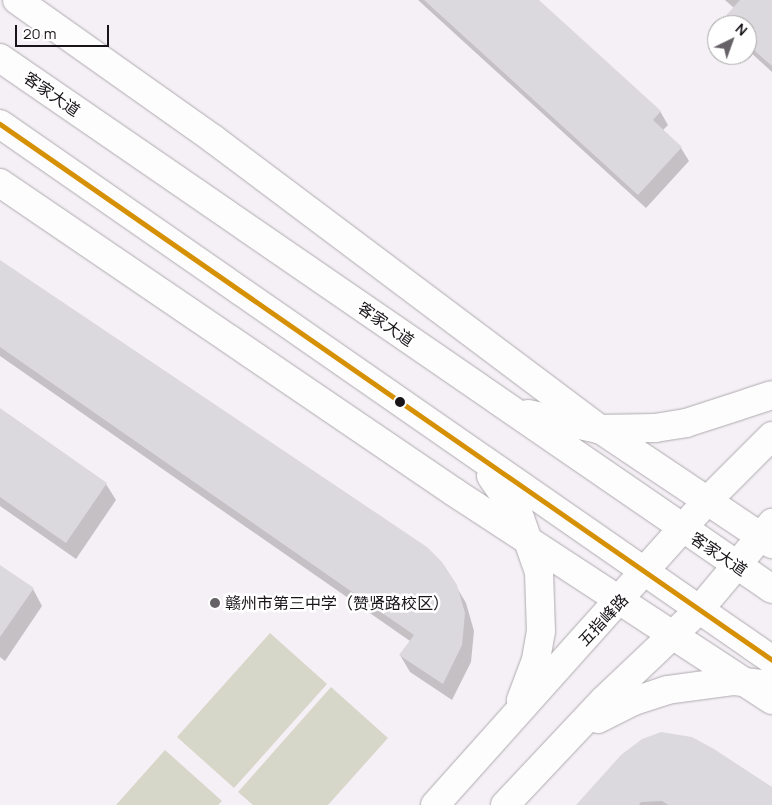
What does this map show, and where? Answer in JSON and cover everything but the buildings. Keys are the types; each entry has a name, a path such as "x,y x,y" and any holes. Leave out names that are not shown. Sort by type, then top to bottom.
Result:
{"main road":[{"path":"17,0 212,138 600,429 707,501 768,534 736,566 673,637 547,758 506,805"},
{"name":"客家大道","path":"0,58 500,402 682,530 772,589"},
{"path":"0,124 466,450 772,660"},
{"path":"0,183 620,602 772,700"},
{"path":"500,402 560,423 600,429 655,428 686,423 772,395"},
{"name":"五指峰路","path":"435,805 514,714 620,602 707,501 772,436"},
{"path":"466,450 505,493 530,541 539,572 541,631 527,688 514,714"},
{"path":"547,758 602,716 634,701 700,684 744,682 772,685"}],"shaded area":[{"path":"270,633 327,684 234,788 177,737"},
{"path":"331,687 388,738 328,805 253,805 238,792"},
{"path":"165,750 222,801 218,805 116,805"}],"transit line":[{"name":"20","path":"0,124 772,660"}],"place":[{"name":"赣州市第三中学（赞贤路校区）","path":"215,603"}]}
